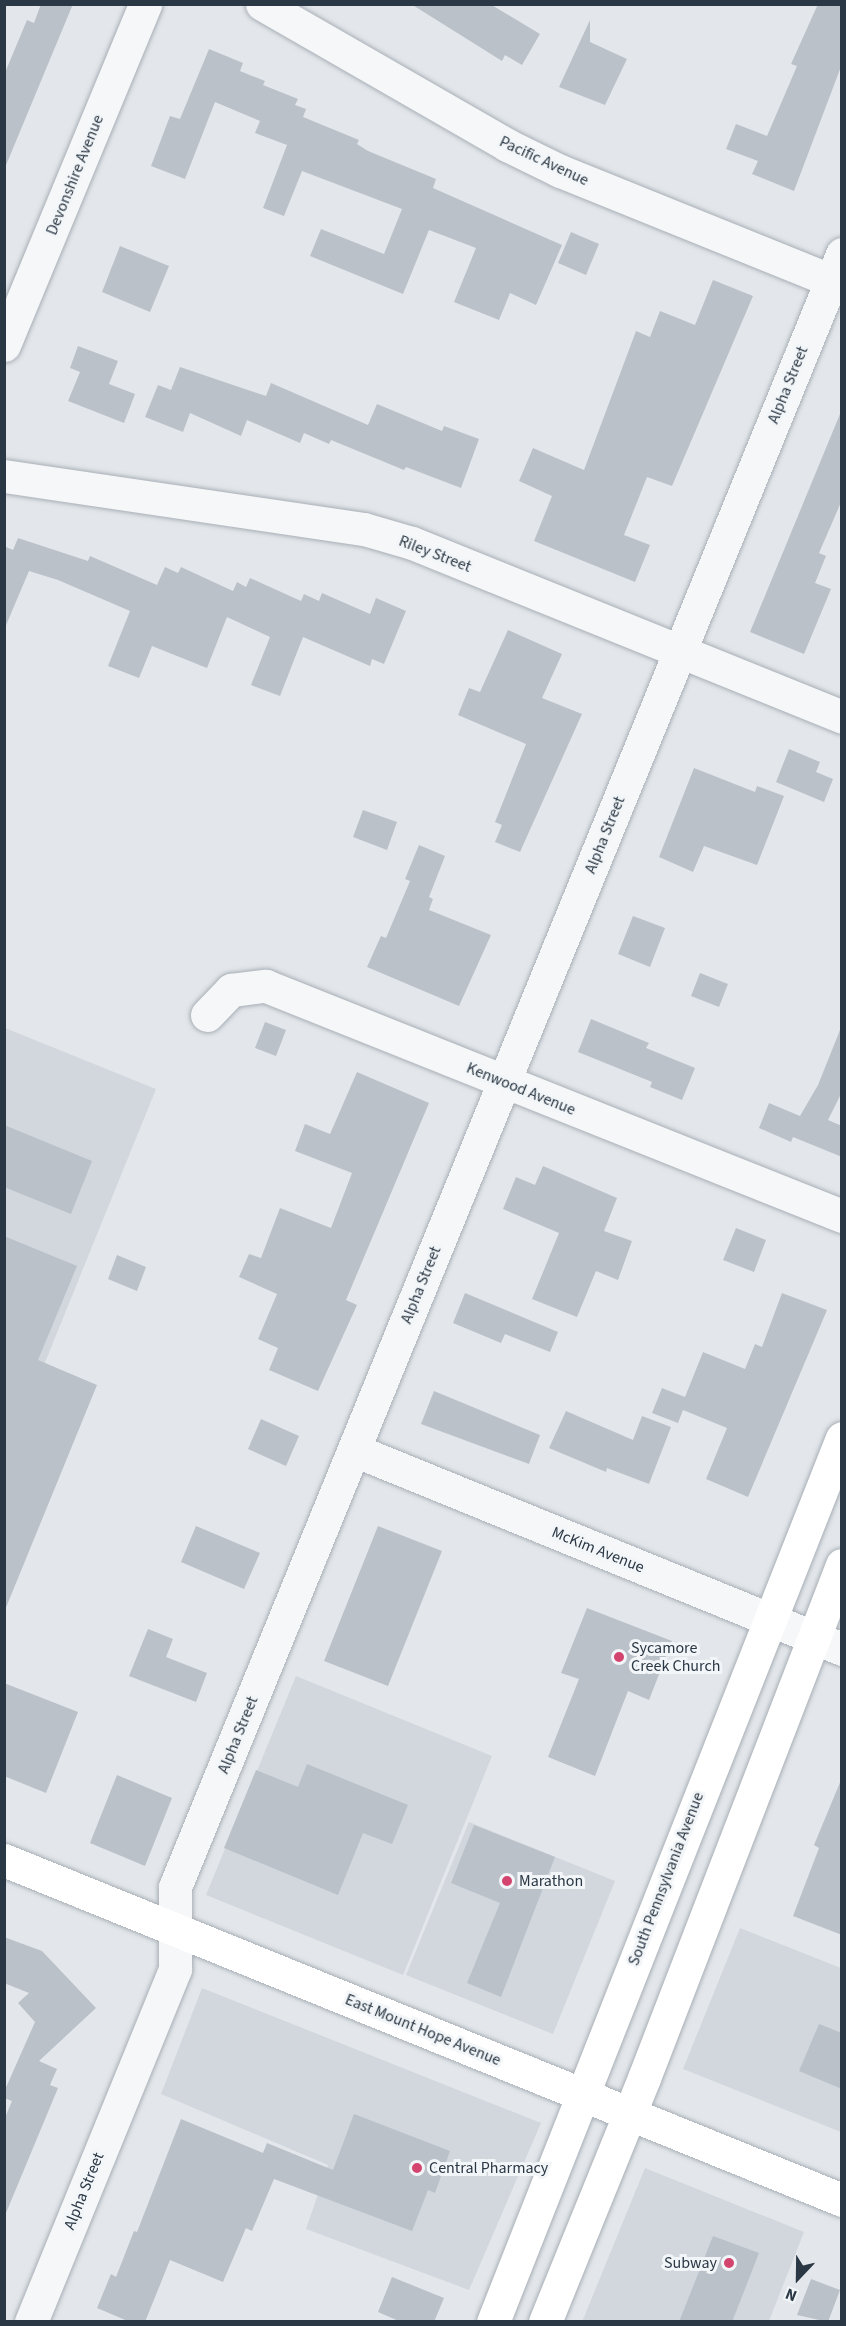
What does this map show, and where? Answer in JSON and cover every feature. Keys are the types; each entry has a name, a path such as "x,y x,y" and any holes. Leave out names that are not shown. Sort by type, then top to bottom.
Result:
{"main road":[{"name":"South Pennsylvania Avenue","path":"493,2322 584,2097 768,1617 842,1438"},
{"path":"544,2322 827,1642 842,1565"},
{"name":"East Mount Hope Avenue","path":"4,1860 842,2200"}],"street":[{"name":"Devonshire Avenue","path":"4,345 145,4"},
{"name":"Pacific Avenue","path":"262,4 507,145 560,171 838,274"},
{"name":"Alpha Street","path":"31,2322 175,1969 175,1887 679,652 838,274"},
{"name":"Riley Street","path":"4,476 364,529 412,543 842,717"},
{"name":"Kenwood Avenue","path":"207,1015 231,990 266,986 504,1083 842,1216"},
{"name":"McKim Avenue","path":"354,1450 827,1642"}],"shaded area":[{"path":"5,1028 156,1089 5,1461"},
{"path":"296,1676 492,1756 403,1975 206,1895"},
{"path":"469,1822 615,1881 553,2034 406,1975"},
{"path":"740,1928 841,1968 841,2132 683,2069"},
{"path":"202,1988 541,2123 469,2290 306,2229 328,2165 161,2094"},
{"path":"645,2168 804,2232 769,2321 582,2322"}],"building":[{"path":"41,4 73,4 4,170 4,75 27,20 34,23"},
{"path":"411,4 490,4 540,34 522,65 505,55 502,61"},
{"path":"818,4 842,4 842,64 794,191 752,174 758,161 726,149 736,124 767,136 797,66 791,64"},
{"path":"590,20 590,42 627,59 605,105 559,87"},
{"path":"209,49 243,63 240,71 265,81 263,85 298,99 295,105 306,109 303,117 359,140 357,144 368,151 436,179 433,188 562,245 536,305 510,293 499,320 454,302 476,248 429,230 403,294 310,256 321,229 384,254 402,209 302,171 284,216 263,208 287,145 255,133 260,121 215,102 185,179 151,166 170,116 180,119"},
{"path":"571,232 599,244 586,275 558,263"},
{"path":"120,246 169,266 150,312 102,292"},
{"path":"713,280 753,296 672,486 647,477 624,535 650,545 635,582 534,541 552,496 519,481 533,448 584,470 636,331 650,337 660,311 695,325"},
{"path":"78,346 118,361 109,384 135,394 124,423 68,401 80,372 70,368"},
{"path":"180,367 266,396 271,383 368,425 377,404 442,431 444,426 479,439 461,488 406,467 404,470 331,440 329,444 304,433 300,443 247,420 241,436 190,413 183,432 145,417 158,385 171,390"},
{"path":"840,414 842,500 819,553 826,556 815,583 831,589 804,654 750,632"},
{"path":"18,538 88,561 90,556 157,585 165,567 178,573 181,567 233,591 237,582 246,587 250,578 301,601 304,594 319,601 322,593 370,614 376,598 406,611 384,664 372,659 370,666 303,637 280,696 251,685 270,637 227,617 207,668 152,646 139,678 108,666 130,611 58,580 29,571 4,630 4,546 13,550"},
{"path":"508,630 562,654 542,698 582,714 520,852 495,842 502,825 495,822 526,744 458,715 469,688 480,692"},
{"path":"789,749 820,762 816,772 833,779 824,802 776,782"},
{"path":"694,768 755,792 757,786 784,796 757,865 704,846 693,872 659,857"},
{"path":"363,810 397,822 387,850 353,837"},
{"path":"419,845 445,856 429,897 433,899 429,910 491,935 459,1006 367,967 381,936 386,938 410,881 405,879"},
{"path":"633,916 665,928 650,967 618,954"},
{"path":"700,973 728,984 719,1007 691,996"},
{"path":"591,1019 649,1043 646,1048 695,1068 682,1100 650,1087 652,1082 578,1052"},
{"path":"265,1022 286,1030 276,1056 255,1048"},
{"path":"840,1030 842,1092 828,1120 842,1126 842,1157 793,1137 791,1142 759,1128 769,1103 800,1116 818,1085"},
{"path":"357,1072 429,1103 346,1300 357,1305 318,1391 269,1370 278,1348 258,1339 277,1294 239,1277 249,1254 261,1258 280,1208 331,1228 352,1173 295,1151 305,1124 330,1134"},
{"path":"4,1125 92,1161 71,1214 4,1187"},
{"path":"543,1166 617,1198 604,1231 632,1241 618,1280 596,1271 577,1317 532,1299 559,1233 503,1209 516,1177 535,1185"},
{"path":"736,1228 766,1240 754,1272 723,1260"},
{"path":"4,1236 77,1266 38,1360 97,1385 5,1610"},
{"path":"117,1255 146,1267 137,1291 108,1279"},
{"path":"465,1293 558,1332 550,1352 505,1334 501,1343 453,1323"},
{"path":"782,1293 827,1310 748,1497 706,1479 727,1428 683,1410 678,1423 652,1413 662,1388 685,1397 703,1352 745,1369 755,1344 762,1347"},
{"path":"434,1391 540,1435 529,1464 421,1424"},
{"path":"566,1411 633,1440 642,1416 671,1427 649,1484 607,1468 606,1472 549,1448"},
{"path":"261,1419 299,1436 286,1466 248,1449"},
{"path":"196,1526 260,1553 244,1589 181,1562"},
{"path":"378,1526 442,1551 388,1686 324,1661"},
{"path":"587,1608 672,1641 649,1700 628,1691 595,1776 548,1757 579,1679 561,1673"},
{"path":"148,1629 173,1639 166,1657 207,1673 196,1702 129,1676"},
{"path":"4,1683 78,1712 46,1793 4,1776"},
{"path":"307,1764 408,1805 392,1844 363,1833 338,1895 224,1848 256,1770 298,1787"},
{"path":"117,1775 172,1798 145,1866 90,1843"},
{"path":"841,1780 842,1935 793,1916 819,1848 814,1845"},
{"path":"474,1825 555,1857 501,1997 467,1983 500,1903 451,1883"},
{"path":"4,1937 42,1951 96,2008 39,2061 57,2069 50,2085 58,2088 6,2213 4,2120 12,2101 4,2098 4,2092 35,2022 18,2003 29,1993 4,1983"},
{"path":"819,2024 842,2033 842,2089 799,2071"},
{"path":"354,2114 450,2151 435,2193 428,2190 412,2231 274,2179 252,2231 246,2228 223,2282 170,2260 145,2322 130,2322 97,2308 111,2274 116,2277 134,2231 137,2232 181,2119 263,2153 267,2143 333,2170"},
{"path":"713,2236 759,2253 732,2322 679,2322"},
{"path":"392,2277 444,2298 434,2322 401,2322 378,2312"},
{"path":"811,2279 840,2290 828,2322 797,2315"}],"place":[{"name":"Sycamore Creek Church","path":"619,1657"},
{"name":"Marathon","path":"507,1881"},
{"name":"Central Pharmacy","path":"417,2168"},
{"name":"Subway","path":"729,2263"}]}
